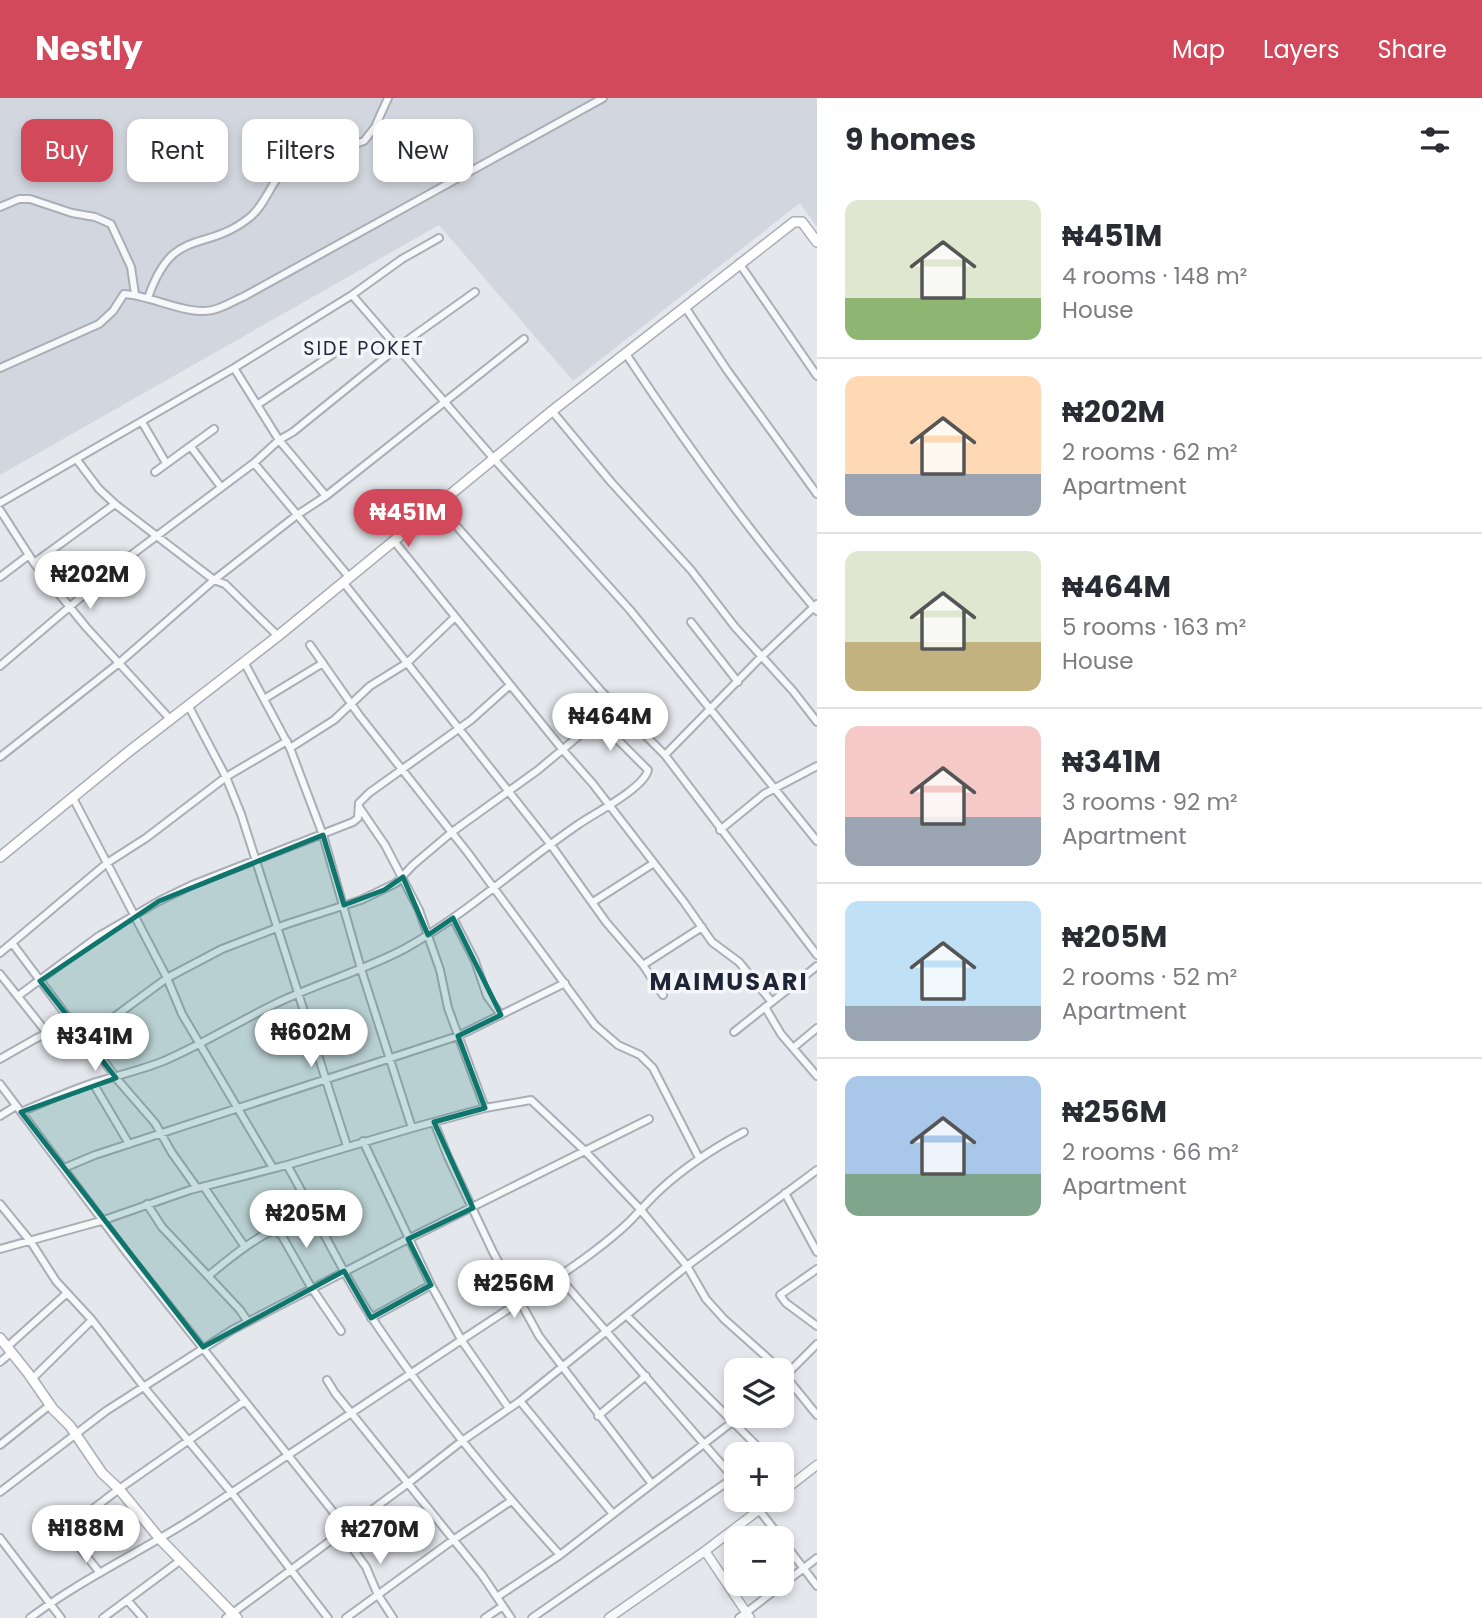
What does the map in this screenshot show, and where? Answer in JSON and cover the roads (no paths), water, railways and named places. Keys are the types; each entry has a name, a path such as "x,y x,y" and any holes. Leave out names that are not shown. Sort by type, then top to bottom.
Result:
{"main road":[{"path":"0,857 739,263 794,222 802,222 817,242"},
{"path":"0,1338 50,1405 70,1426 102,1473 120,1489 160,1539 232,1616"}],"street":[{"path":"148,298 167,258 180,247 222,232 250,217 279,173 289,166 363,141 375,127 388,98"},
{"path":"0,368 99,324 114,311 124,294 135,294 205,311 224,306 591,101 603,98"},
{"path":"0,207 19,199 30,199 111,224 131,267 135,294"},
{"path":"0,503 234,368 352,295 402,258 439,238"},
{"path":"739,263 817,376"},
{"path":"0,666 126,559 254,463 279,440 293,432 398,347 475,292"},
{"path":"352,295 630,610 817,841"},
{"path":"685,306 727,370 817,494"},
{"path":"0,757 119,663 214,580 297,515 326,496 524,339"},
{"path":"257,405 333,354"},
{"path":"626,354 759,542 816,607 761,657 665,755"},
{"path":"234,368 279,440 326,496"},
{"path":"552,411 611,482 691,570 817,722"},
{"path":"142,422 166,464"},
{"path":"155,472 214,429"},
{"path":"191,447 221,487"},
{"path":"77,460 99,489 115,503 214,580 225,584 278,635"},
{"path":"254,463 297,515 458,729 551,845 663,995"},
{"path":"34,563 115,503"},
{"path":"438,505 496,573 665,755 817,954"},
{"path":"0,510 34,563 170,719"},
{"path":"394,541 610,805 712,942 739,962 771,1001"},
{"path":"0,577 30,555"},
{"path":"0,953 107,863 146,838 226,776 334,720 370,687 407,663 455,617"},
{"path":"691,622 738,682"},
{"path":"310,645 595,1025 618,1045 640,1055 653,1068 699,1158"},
{"path":"244,662 288,744 323,835 361,969 412,1128"},
{"path":"264,699 323,663"},
{"path":"18,996 99,936 134,915 192,885 353,822 358,818 363,799 488,706 510,685"},
{"path":"188,705 226,776 242,814 347,1146"},
{"path":"87,1037 167,978 222,949 384,890 403,877 413,864 452,832 563,750 616,705"},
{"path":"0,1116 162,1062 200,1045 280,1001 361,969 428,935 642,780 648,769 599,721"},
{"path":"720,830 764,794 817,766"},
{"path":"73,798 167,978 182,1014 273,1168"},
{"path":"359,807 403,877 419,910 458,1036 485,1108"},
{"path":"593,902 654,863"},
{"path":"453,918 475,961 487,996 500,1014"},
{"path":"643,965 702,927"},
{"path":"12,943 116,1078 155,1123 245,1247"},
{"path":"734,1032 817,966"},
{"path":"0,976 47,1033"},
{"path":"64,1168 129,1144 458,1036 565,983"},
{"path":"765,1007 781,1034 817,1076"},
{"path":"0,1059 72,1021"},
{"path":"793,1048 817,1028"},
{"path":"93,1083 129,1144"},
{"path":"0,1084 101,1221 288,1455 344,1530 393,1618"},
{"path":"0,1250 101,1221 201,1187 287,1165 363,1141 485,1108 523,1100 534,1101 640,1209 687,1266 706,1299 766,1358"},
{"path":"0,1492 106,1411 203,1347 312,1287 649,1119"},
{"path":"434,1122 448,1157 539,1336 652,1484"},
{"path":"30,1618 100,1573 160,1539 352,1414 430,1359 462,1342 519,1301 559,1277 628,1223 640,1209 699,1158 744,1132"},
{"path":"363,1141 430,1285 462,1342 508,1407"},
{"path":"287,1165 371,1318 410,1374 511,1501 560,1555"},
{"path":"232,1616 462,1441 520,1401 687,1266 817,1170"},
{"path":"785,1193 817,1252"},
{"path":"0,1204 31,1242 56,1281 92,1320 231,1492 327,1618"},
{"path":"147,1204 162,1227 248,1322"},
{"path":"208,1276 245,1247 276,1230 341,1331"},
{"path":"817,1269 780,1295 786,1303 817,1326"},
{"path":"559,1277 724,1467"},
{"path":"371,1318 430,1285"},
{"path":"0,1362 9,1349 67,1293"},
{"path":"627,1316 724,1406"},
{"path":"32,1378 92,1320"},
{"path":"794,1364 817,1344"},
{"path":"598,1416 646,1376"},
{"path":"327,1380 497,1597 510,1618"},
{"path":"794,1387 817,1415"},
{"path":"100,1573 68,1533 68,1528 245,1401"},
{"path":"520,1401 613,1514"},
{"path":"0,1445 50,1405"},
{"path":"497,1597 560,1555 724,1428"},
{"path":"745,1428 756,1442"},
{"path":"794,1483 817,1465"},
{"path":"531,1618 724,1487"},
{"path":"346,1618 511,1501"},
{"path":"608,1618 756,1512"},
{"path":"761,1512 772,1526"},
{"path":"0,1538 61,1618"},
{"path":"705,1551 745,1616 817,1558"},
{"path":"794,1556 817,1586"},
{"path":"103,1618 181,1560"},
{"path":"128,1601 144,1618"},
{"path":"485,1618 503,1606"}],"district":[{"name":"SIDE POKET","path":"364,348"},
{"name":"MAIMUSARI","path":"729,981"}]}
